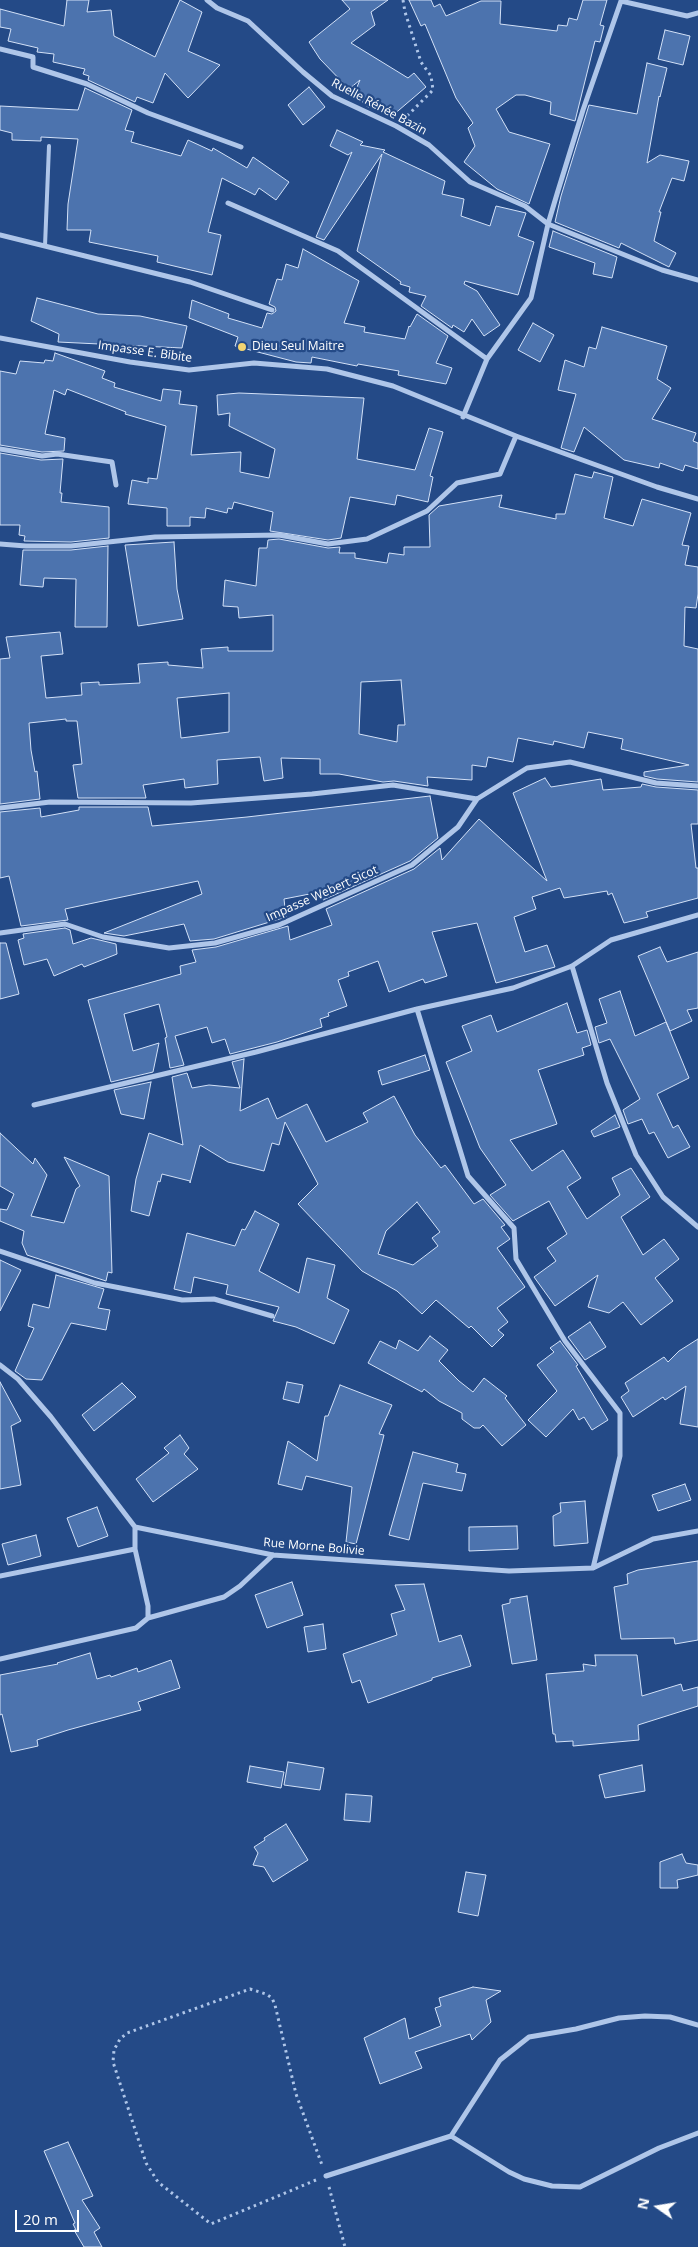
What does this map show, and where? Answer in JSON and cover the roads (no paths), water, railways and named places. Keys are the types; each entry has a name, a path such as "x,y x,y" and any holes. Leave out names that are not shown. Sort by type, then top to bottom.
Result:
{"street":[{"name":"Ruelle Rénée Bazin","path":"207,0 217,8 248,21 332,96 396,126 429,146 470,182 525,206 548,224 662,270 698,280"},
{"path":"463,416 487,359 531,298 548,224 583,110 621,1 687,16 698,13"},
{"path":"0,49 33,57 33,67 87,84 148,113 241,147"},
{"path":"228,203 338,251 487,359"},
{"path":"0,235 190,282 272,310"},
{"name":"Impasse E. Bibite","path":"0,338 130,362 189,370 254,363 328,369 393,386 516,436 658,487 698,499"},
{"path":"0,544 70,546 155,537 279,535 328,544 367,539 427,511 457,483 500,474 516,436"},
{"path":"0,449 42,456 56,454 112,462 116,486"},
{"path":"0,808 50,802 191,803 312,794 393,784 477,799 527,768 570,762 656,783 698,786"},
{"name":"Impasse Webert Sicot","path":"0,933 65,924 103,938 169,948 215,943 279,926 412,865 458,827 477,799"},
{"path":"34,1105 256,1052 417,1009 514,988 572,966 611,940 698,915"},
{"path":"572,966 606,1083 636,1155 663,1197 698,1227"},
{"path":"417,1009 468,1176 514,1228 516,1259 565,1341 620,1413 620,1456 593,1568"},
{"path":"0,1252 95,1283 182,1300 214,1299 272,1316"},
{"path":"0,1364 18,1379 51,1417 135,1526 135,1549 148,1606 148,1618"},
{"name":"Rue Morne Bolivie","path":"135,1526 273,1555 508,1571 593,1568 653,1539 698,1530"},
{"path":"0,1576 135,1549"},
{"path":"0,1658 136,1628 148,1618 224,1597 240,1586 273,1555"},
{"path":"326,2176 452,2136 500,2060 529,2037 576,2029 619,2018 645,2016 670,2017 698,2025"},
{"path":"452,2136 509,2172 524,2179 552,2186 580,2187 659,2148 698,2133"}],"lane":[{"path":"44,246 49,146"}],"place":[{"name":"Dieu Seul Maitre","path":"242,347"}]}
